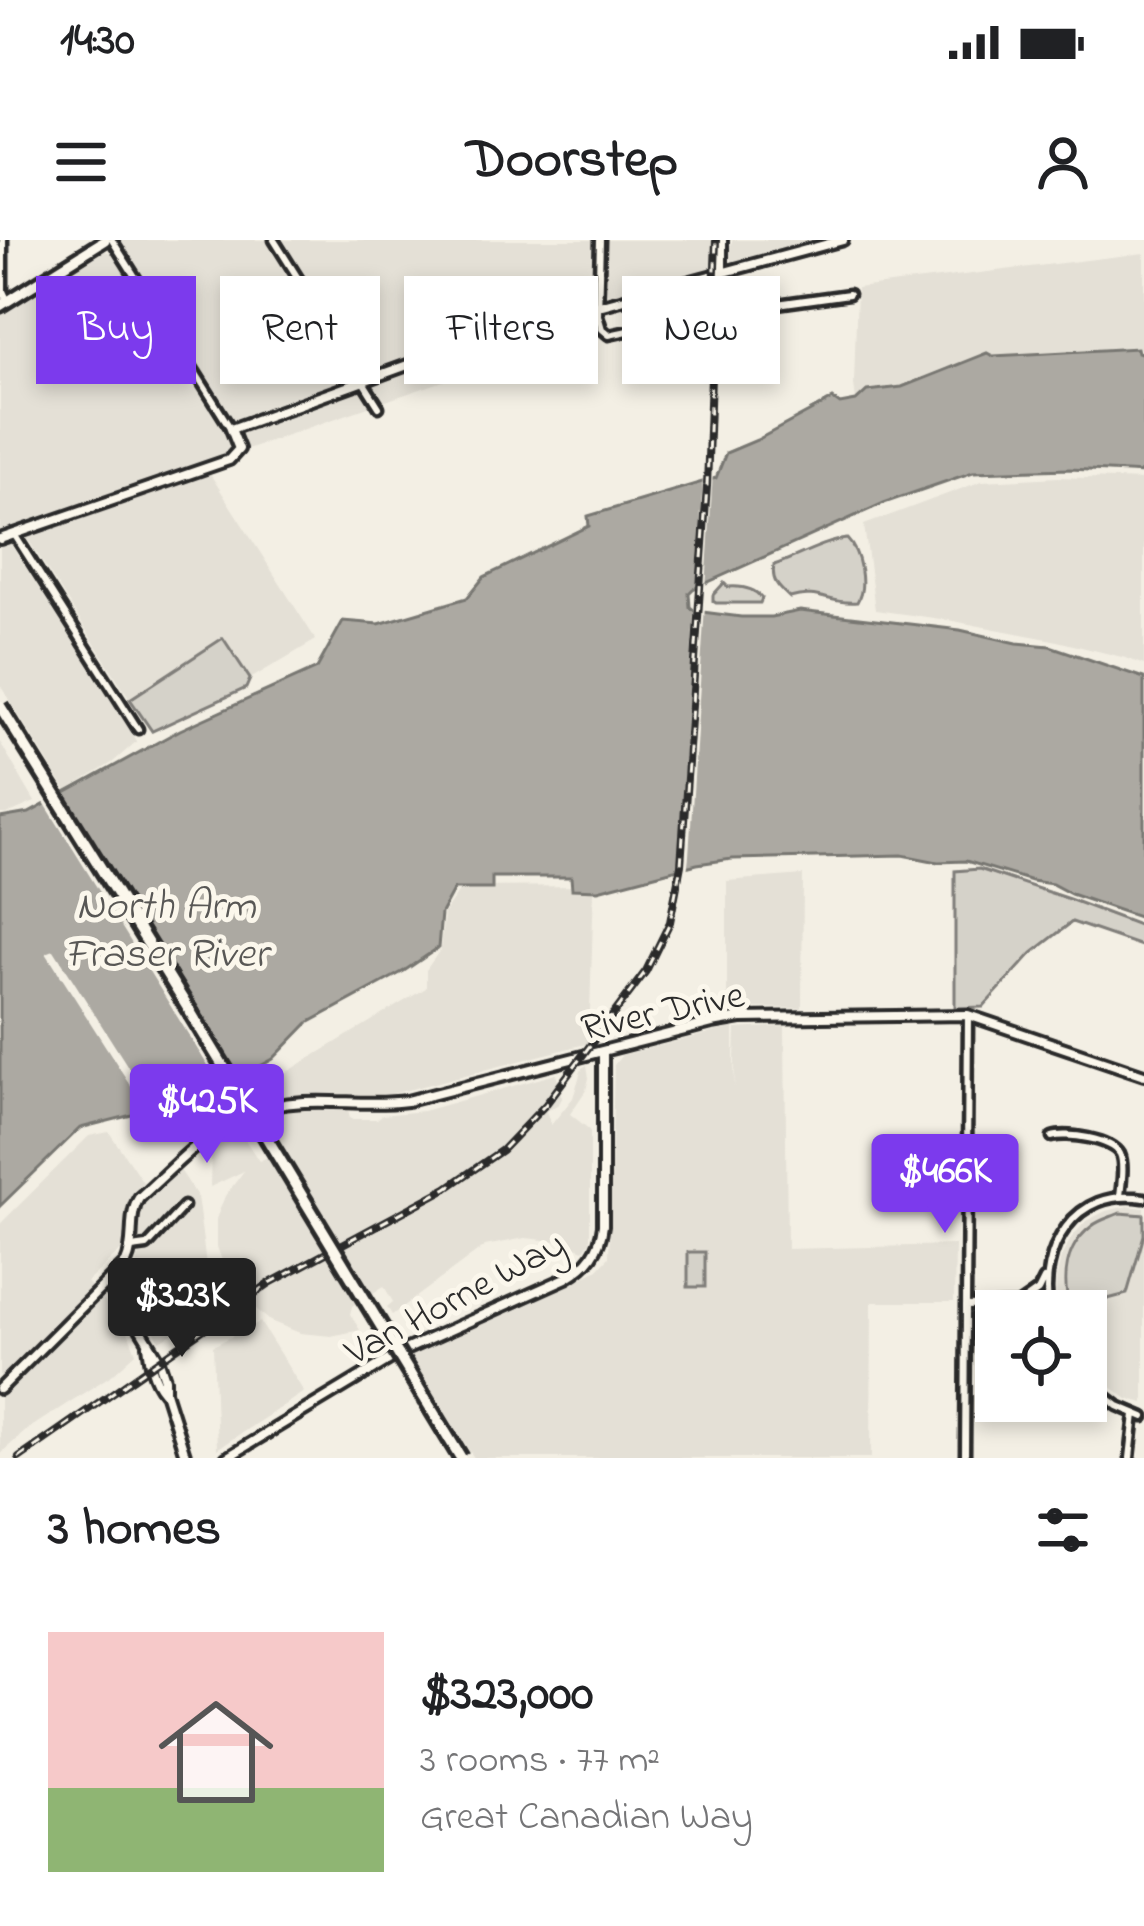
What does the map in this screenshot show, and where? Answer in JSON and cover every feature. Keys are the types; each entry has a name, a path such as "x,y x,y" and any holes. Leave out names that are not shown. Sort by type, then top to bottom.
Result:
{"highway":[{"path":"0,706 202,1031 457,1458"},
{"path":"0,719 457,1458"}],"main road":[{"path":"4,304 104,241"}],"street":[{"path":"3,240 4,304"},
{"path":"274,240 297,276"},
{"path":"600,240 598,307 604,333 621,334 712,314 849,294"},
{"path":"722,240 722,274"},
{"path":"598,307 843,240"},
{"path":"0,539 236,455 238,444 231,429 104,241"},
{"path":"231,429 356,384"},
{"path":"366,384 379,407"},
{"path":"14,534 138,729"},
{"path":"965,1458 968,1015"},
{"name":"River Drive","path":"132,1248 133,1209 139,1198 216,1129 260,1110 301,1102 407,1101 741,1018 968,1015 1144,1075"},
{"name":"Van Horne Way","path":"226,1458 405,1350 566,1278 588,1262 598,1247 603,1225 603,1051"},
{"path":"1052,1137 1069,1133 1114,1148 1121,1159 1120,1196"},
{"path":"1038,1290 1054,1244 1074,1219 1120,1196 1144,1198"},
{"path":"0,1390 106,1285 126,1263 132,1248 147,1246 184,1206"},
{"path":"1047,1271 1048,1290"},
{"path":"106,1285 133,1317 161,1366 187,1458"},
{"path":"966,1306 975,1306"},
{"path":"1107,1398 1139,1416 1130,1458"}],"shaded area":[{"path":"122,240 269,240 292,276 220,276 220,384 338,384 233,420 196,362 196,276 141,276"},
{"path":"277,240 595,240 594,276 404,276 404,362 380,370 380,276 301,276"},
{"path":"606,240 716,240 715,268 687,276 622,276 622,295 610,298 605,291"},
{"path":"733,240 818,240 736,264 728,249"},
{"path":"105,251 112,253 127,276 65,276"},
{"path":"1144,253 1144,348 987,355 902,387 867,391 856,401 857,288"},
{"path":"36,294 36,384 196,384 230,441 229,449 212,462 0,536 0,316"},
{"path":"404,370 404,384 435,384 244,450 241,429 366,384 380,384 380,379"},
{"path":"210,474 316,640 250,679 223,639 130,699 27,538"},
{"path":"1144,480 1144,665 1053,640 875,610 864,525 982,481"},
{"path":"847,539 861,569 857,602 809,595 790,598 776,583 774,565"},
{"path":"10,543 137,741 66,791 0,685 0,546"},
{"path":"724,583 755,592 762,598 760,603 716,603 713,595"},
{"path":"223,638 250,679 246,688 152,731 130,699"},
{"path":"0,742 35,802 7,814 0,814"},
{"path":"979,869 1144,927 1144,947 1072,922 1032,953 983,1007 955,1008 955,871"},
{"path":"803,875 802,1008 727,1008 727,881"},
{"path":"594,886 589,1043 392,1094 267,1098 279,1077 426,988 426,970 440,950 444,913 462,887"},
{"path":"785,1026 787,1249 955,1245 954,1302 872,1302 871,1458 474,1458 409,1356 553,1292 598,1269 609,1257 614,1065 622,1055 734,1027 734,1088 736,1029"},
{"path":"587,1065 586,1090 570,1114 590,1130 590,1241 584,1250 564,1242 525,1238 485,1246 392,1315 387,1307 393,1302 384,1286 352,1306 350,1314 360,1330 331,1336 300,1333 270,1321 241,1296 228,1277 216,1244 216,1219 225,1196 244,1171 210,1187 211,1148 238,1129 259,1161 278,1152 261,1116 295,1109 348,1109 350,1119 377,1119 556,1074 562,1098 546,1111 551,1125 573,1098"},
{"path":"109,1132 143,1182 135,1192 126,1246 87,1282 126,1326 136,1353 0,1454 0,1224 89,1136"},
{"path":"180,1170 197,1196 212,1310 160,1341 121,1275 136,1264 141,1207"},
{"path":"1144,1208 1144,1403 1128,1399 1107,1384 1107,1290 1056,1290 1061,1257 1072,1237 1086,1221 1106,1211"},
{"path":"1120,1213 1144,1215 1144,1235 1127,1294 1107,1299 1107,1290 1066,1290 1071,1254 1095,1224"},
{"path":"688,1252 705,1252 705,1287 688,1287"},
{"path":"260,1322 304,1392 217,1449 213,1346"}],"water":[{"name":"North Arm Fraser River","path":"1137,348 1144,354 1144,473 973,472 884,503 689,593 695,611 771,617 800,611 960,630 1050,646 1144,678 1144,919 1052,884 966,861 938,862 902,855 732,859 598,890 572,889 571,877 492,877 492,889 454,889 441,913 438,948 308,1023 273,1059 199,1098 80,1128 0,1206 0,818 29,813 180,730 317,668 343,621 379,624 467,598 484,577 589,526 588,516 716,478 726,453 833,399 840,404 856,401 867,391 902,387 987,353"}],"pier":[{"path":"713,472 706,589 696,594 703,475"},
{"path":"695,597 696,604 705,606 689,856 687,873 677,876"},
{"path":"58,790 240,1084 224,1092 42,799"},
{"path":"54,950 158,1114 150,1116 46,953"}],"railway":[{"path":"19,1458 270,1283 447,1188 502,1150 546,1104 646,971 670,922 681,865 707,486 716,240"}]}
